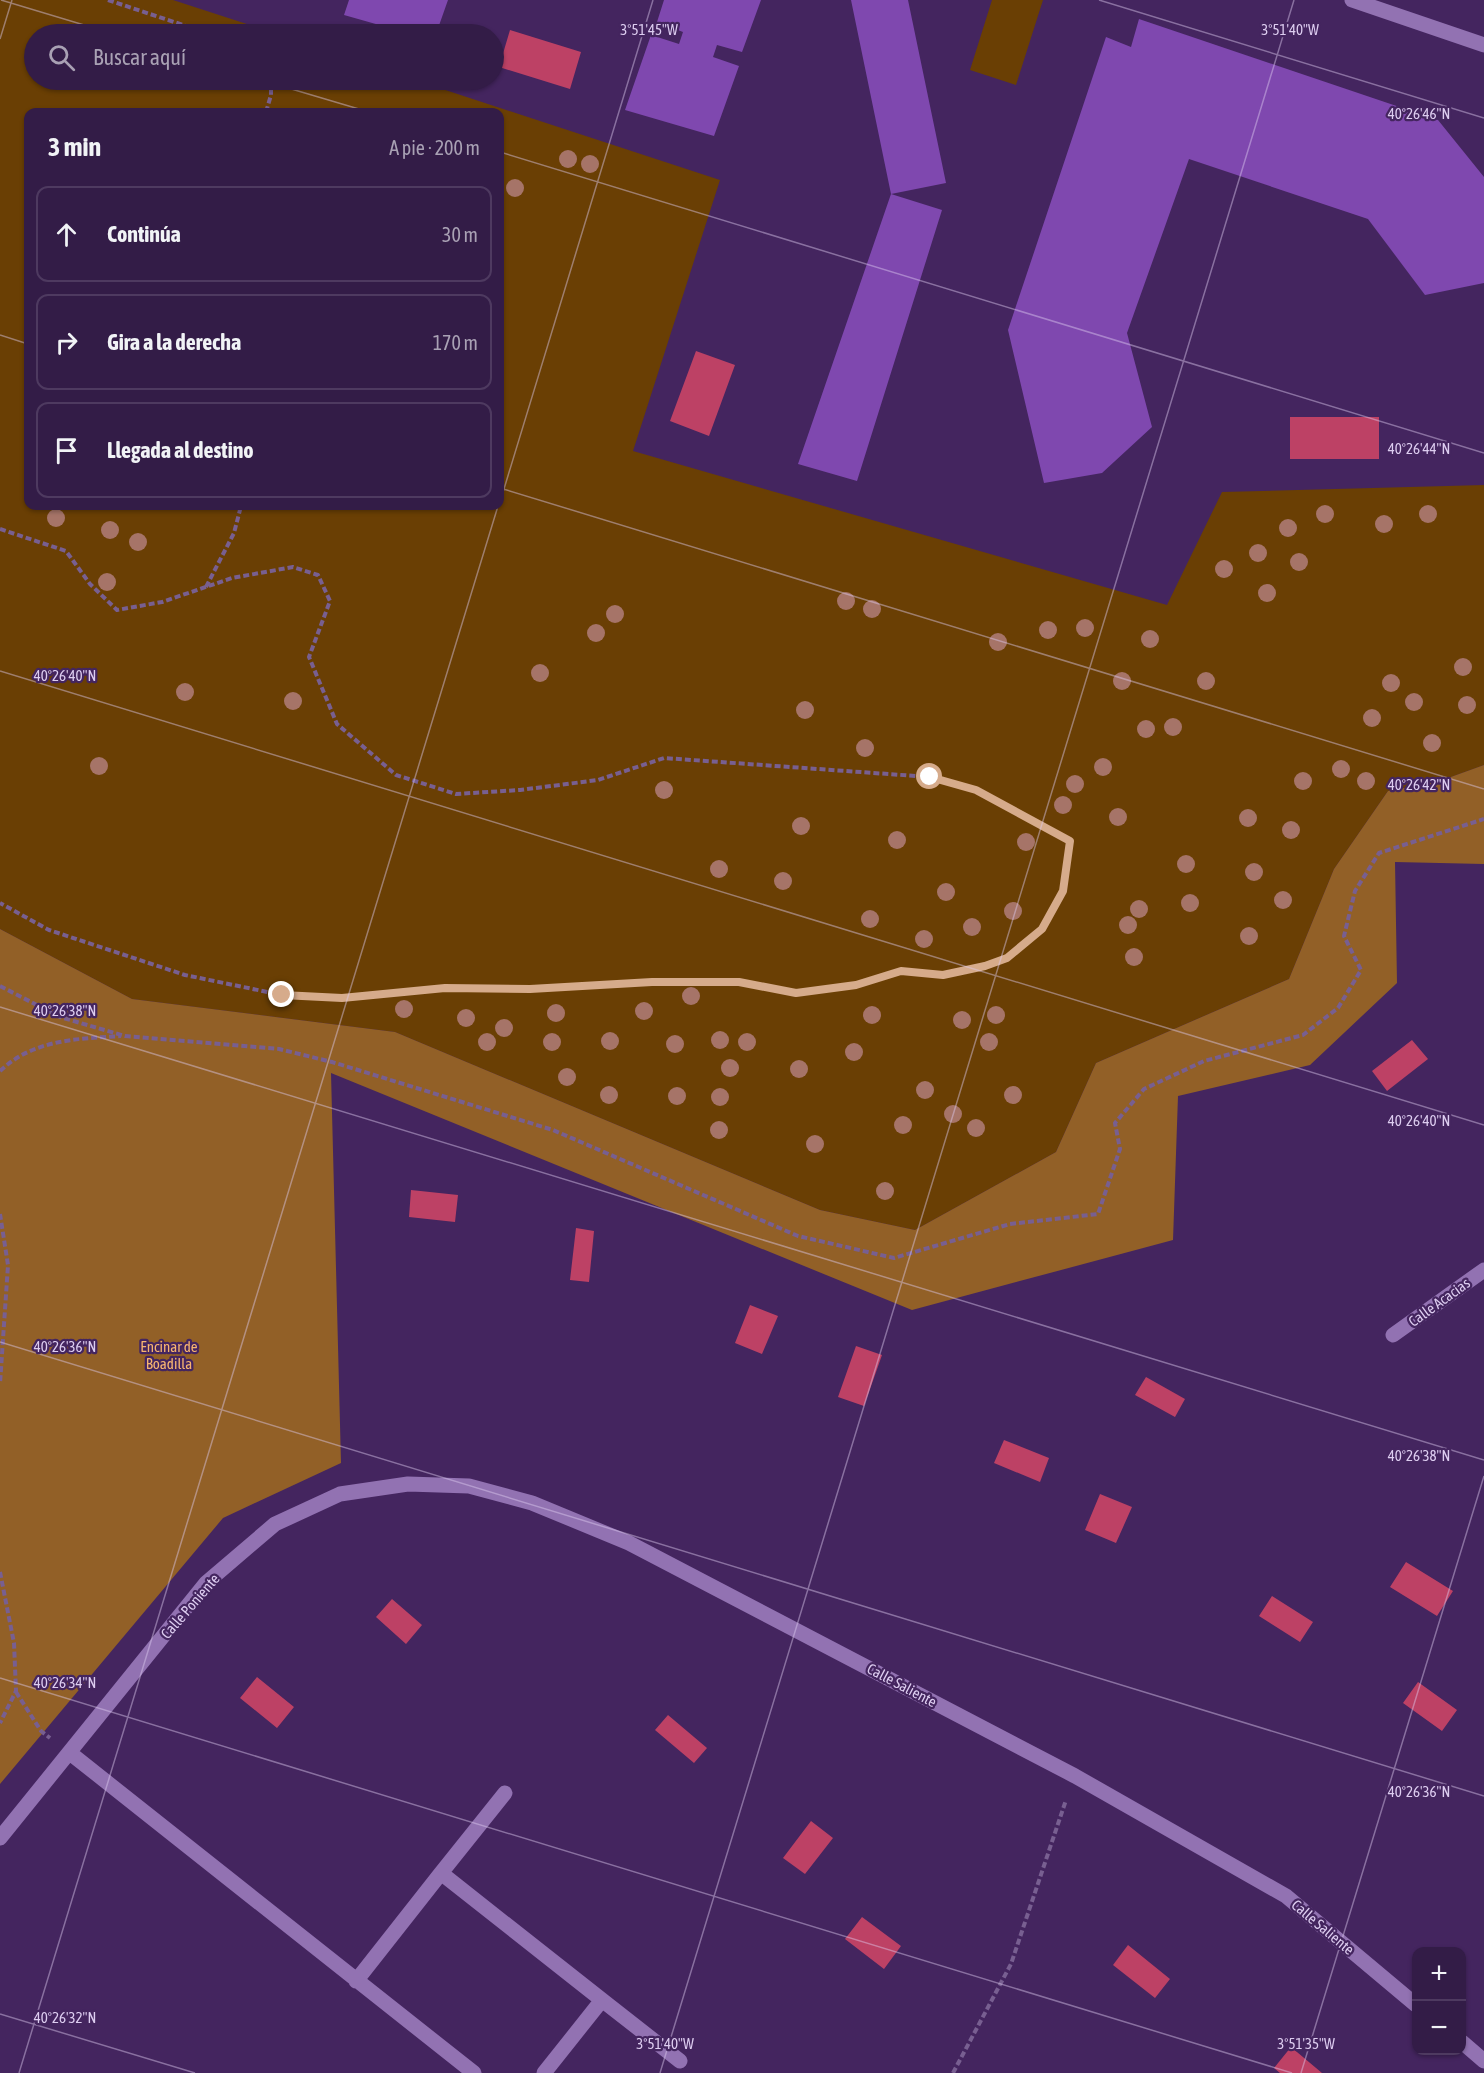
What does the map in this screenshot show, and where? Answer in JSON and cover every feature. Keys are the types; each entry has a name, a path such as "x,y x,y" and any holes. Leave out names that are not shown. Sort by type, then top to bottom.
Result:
{"street":[{"path":"1352,0 1484,45"},
{"name":"Calle Acacias","path":"1393,1335 1484,1270"},
{"name":"Calle Saliente","path":"340,1494 408,1484 469,1486 532,1503 629,1543 1075,1776 1286,1896 1412,2002"},
{"name":"Calle Poniente","path":"0,1838 206,1583 275,1524 340,1494"},
{"path":"70,1754 474,2073"},
{"path":"356,1981 505,1793"},
{"path":"441,1874 680,2061"},
{"path":"544,2073 602,2000"},
{"path":"1466,2046 1484,2061"}],"path":[{"path":"108,0 180,24"},
{"path":"267,108 271,90"},
{"path":"206,587 234,533 240,510"},
{"path":"0,529 66,551 90,584 117,610 162,602 232,578 293,567 318,575 330,601 309,657 337,724 396,775 456,794 520,790 598,780 664,758 930,777 976,790 1070,841 1063,891 1042,929 1007,958 985,966 943,975 901,971 856,985 796,993 739,982 652,982 530,989 445,988 342,998 282,995 185,975 49,930 0,903"},
{"path":"0,1071 13,1059 38,1046 72,1039 125,1036 279,1049 332,1062 553,1130 798,1236 894,1258 1010,1224 1098,1214 1120,1149 1115,1123 1144,1089 1204,1061 1304,1035 1321,1022 1338,1008 1361,970 1344,936 1355,891 1379,853 1484,819"},
{"path":"0,986 60,1017 125,1036"},
{"path":"0,1214 8,1264 0,1384"},
{"path":"0,1572 14,1643 16,1691 0,1723"},
{"path":"16,1691 42,1731 70,1754"},
{"path":"953,2073 1011,1964 1075,1776"}],"shaded area":[{"path":"0,0 173,0 247,24 24,24 24,90 446,90 500,108 24,108 24,510 504,510 504,109 720,180 633,451 1167,605 1222,492 1484,485 1484,765 1437,782 1388,791 1334,869 1289,979 1096,1063 1056,1152 915,1230 820,1210 395,1032 132,999 0,929"},
{"path":"992,0 1043,0 1016,85 970,70"},
{"path":"510,30 581,52 570,89 504,69 504,50"},
{"path":"696,351 735,365 709,436 670,421"},
{"path":"1290,417 1379,417 1379,459 1290,459"},
{"path":"1412,1040 1428,1059 1387,1091 1372,1071"},
{"path":"411,1190 458,1195 455,1222 409,1217"},
{"path":"576,1228 594,1231 589,1282 570,1280"},
{"path":"750,1305 778,1316 762,1354 735,1343"},
{"path":"856,1346 882,1355 864,1406 838,1397"},
{"path":"1146,1377 1185,1399 1175,1417 1135,1395"},
{"path":"1004,1440 1049,1458 1040,1482 994,1463"},
{"path":"1100,1494 1132,1507 1116,1543 1085,1530"},
{"path":"1406,1562 1453,1591 1437,1616 1390,1587"},
{"path":"1272,1596 1313,1622 1300,1642 1259,1616"},
{"path":"392,1599 422,1625 406,1644 376,1617"},
{"path":"257,1677 294,1707 277,1728 240,1698"},
{"path":"1418,1682 1457,1710 1442,1731 1403,1703"},
{"path":"668,1715 707,1748 694,1763 655,1730"},
{"path":"811,1821 833,1838 805,1874 783,1858"},
{"path":"862,1917 901,1946 884,1969 845,1939"},
{"path":"1128,1945 1170,1979 1155,1998 1113,1965"},
{"path":"1291,2047 1322,2073 1280,2073 1274,2068"}],"green space":[{"name":"Encinar de Boadilla","path":"1484,765 1484,864 1395,862 1397,983 1310,1065 1178,1096 1173,1240 912,1310 331,1073 341,1463 223,1518 0,1784 0,929 132,999 395,1032 820,1210 915,1230 1056,1152 1096,1063 1289,979 1334,869 1388,791 1437,782"}],"building":[{"path":"349,0 448,0 440,24 376,24 344,15"},
{"path":"664,0 761,0 742,52 717,45 713,57 739,66 714,136 625,110 651,35 679,44 683,32 657,22"},
{"path":"851,0 908,0 946,183 891,194"},
{"path":"1139,19 1438,120 1484,177 1484,283 1425,295 1368,219 1189,159 1127,333 1152,427 1102,473 1044,483 1008,330 1106,37 1131,47"},
{"path":"891,194 942,210 857,481 798,464"}],"route":[{"path":"282,995 342,998 445,988 530,989 652,982 739,982 796,993 856,985 901,971 943,975 985,966 1007,958 1042,929 1063,891 1070,841 976,790 930,777"}]}
